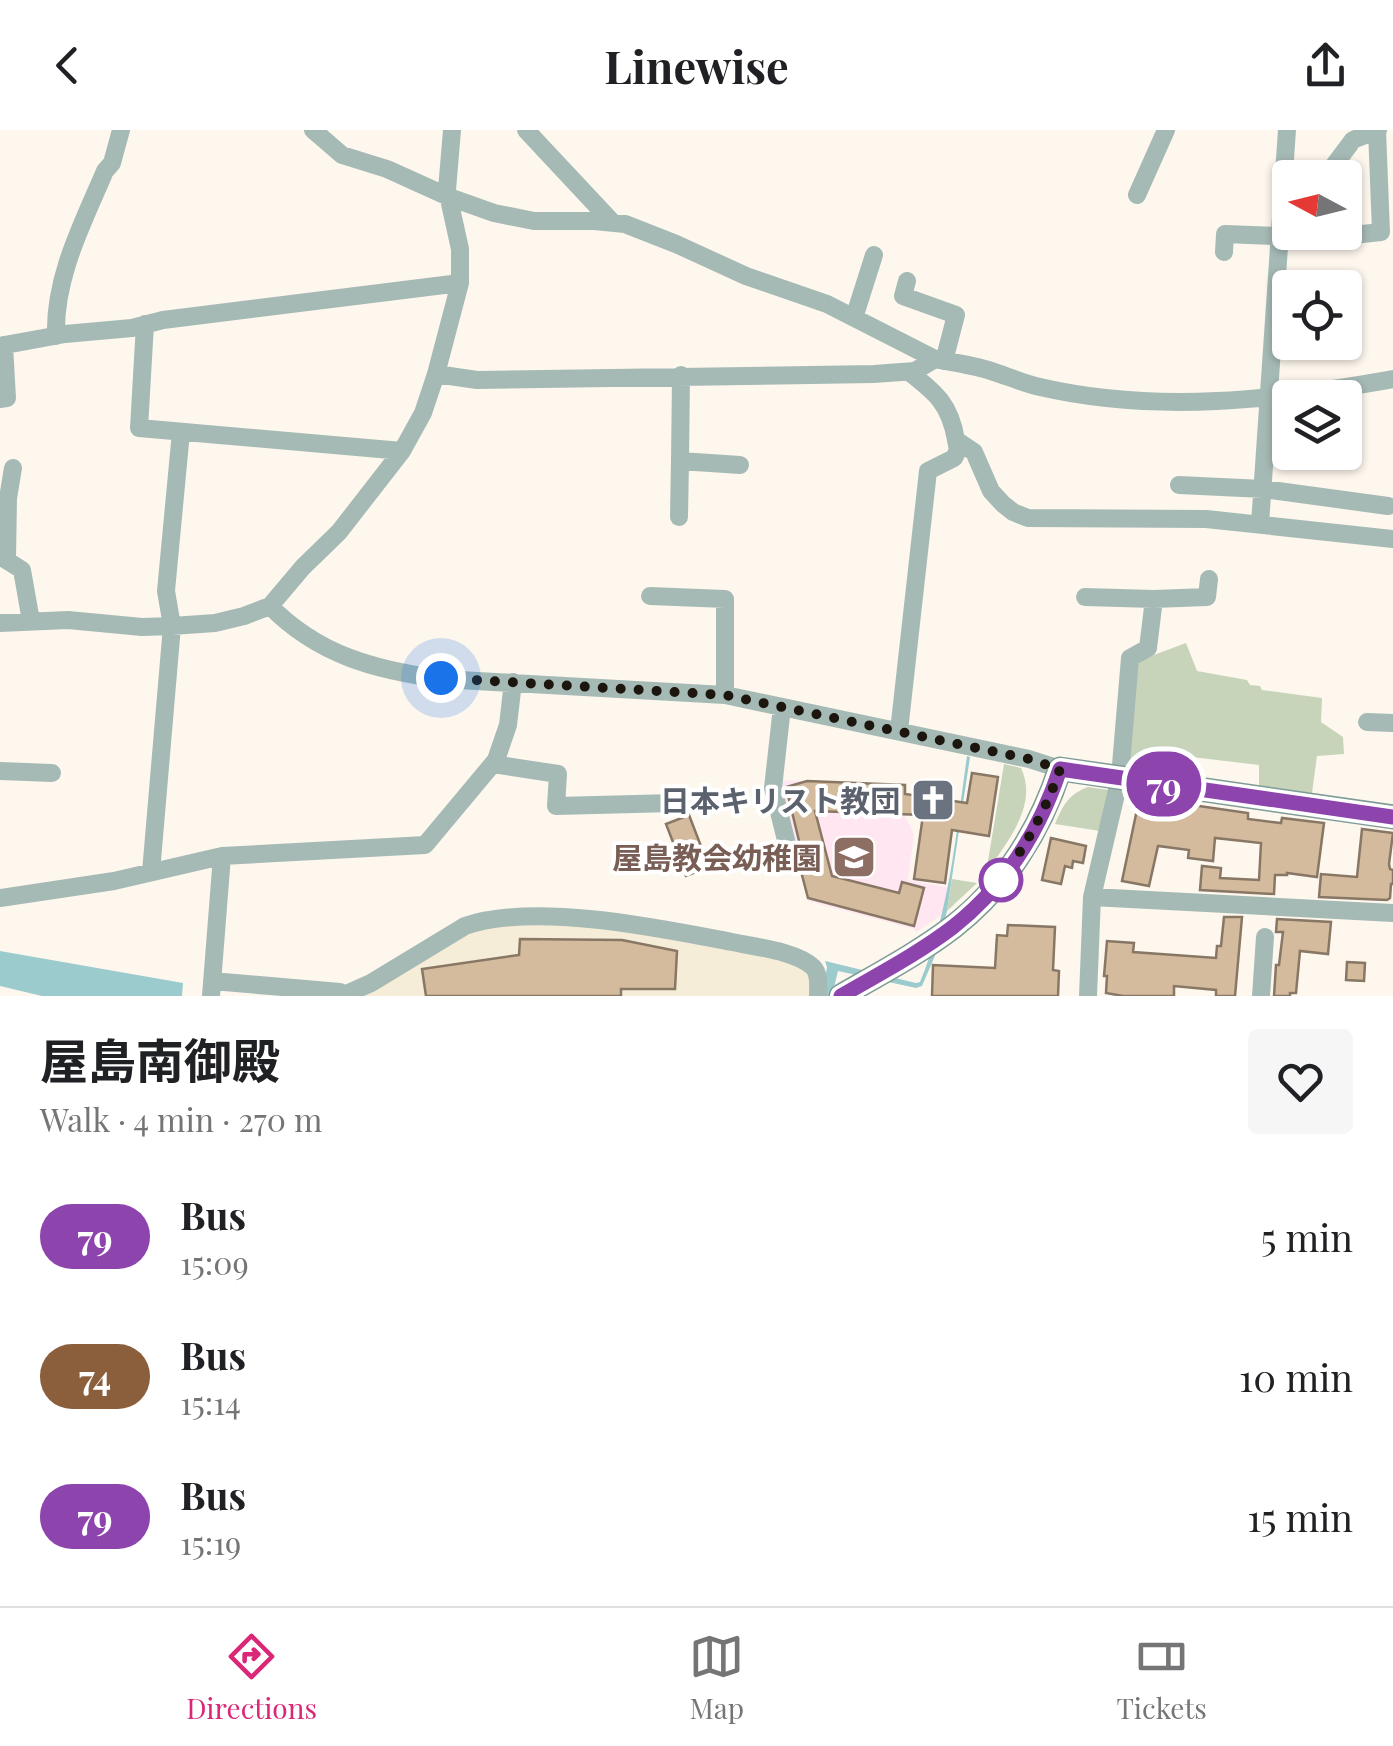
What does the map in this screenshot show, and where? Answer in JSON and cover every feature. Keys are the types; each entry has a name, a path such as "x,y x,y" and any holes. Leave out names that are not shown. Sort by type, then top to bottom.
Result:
{"main road":[{"path":"842,996 932,942 978,906 1018,857 1050,797 1060,769 1393,816"}],"street":[{"path":"56,336 56,315 72,244 104,171 112,163 121,130"},
{"path":"313,130 342,156 387,169 494,213 534,222 594,220 625,224 746,276 827,304 939,360 1040,387 1167,403 1308,394 1393,379"},
{"path":"0,624 68,620 142,628 216,624 270,606 302,567 339,532 402,452 424,413 436,374 460,284 460,248 447,190 452,130"},
{"path":"526,130 613,222"},
{"path":"1137,194 1166,130"},
{"path":"1285,160 1286,130"},
{"path":"1338,160 1353,140 1377,130 1381,232 1362,234"},
{"path":"1226,215 1225,243 1272,238"},
{"path":"1260,524 1279,250"},
{"path":"854,318 874,255"},
{"path":"436,374 477,380 915,371 939,360 956,315 903,296 906,281"},
{"path":"0,399 8,398 2,346 192,316 460,284"},
{"path":"145,324 140,428 402,452"},
{"path":"899,732 928,471 954,458 958,450 945,404 909,372"},
{"path":"679,517 681,376"},
{"path":"151,872 172,626 166,591 182,432"},
{"path":"956,440 974,452 990,491 1013,512 1028,518 1206,519 1393,539"},
{"path":"680,461 740,465"},
{"path":"14,468 3,557 22,570 31,621"},
{"path":"1179,485 1263,489 1388,506"},
{"path":"1085,597 1208,596 1209,579"},
{"path":"650,596 725,599 725,695"},
{"path":"1088,996 1092,897 1120,777 1130,658 1148,648 1154,599"},
{"path":"270,606 319,643 350,659 395,673 725,695 1029,759 1060,769"},
{"path":"0,898 114,881 222,856 425,846 493,764 508,725 513,682"},
{"path":"746,863 788,848 773,788 782,707"},
{"path":"1366,722 1393,723"},
{"path":"493,764 558,774 556,806 674,803"},
{"path":"0,771 52,773"},
{"path":"222,856 212,989 340,992 344,996 465,926 537,917 635,925 789,954 814,968 818,996"},
{"path":"1092,897 1393,913"},
{"path":"1261,996 1265,937"}],"shaded area":[{"name":"屋島教会幼稚園","path":"776,780 905,785 904,814 914,834 908,880 947,887 943,914 916,932 808,901"},
{"path":"538,922 634,930 784,959 804,969 811,980 810,996 352,996 465,931"}],"green space":[{"path":"1186,643 1197,671 1247,680 1262,690 1322,698 1321,722 1343,737 1344,754 1317,756 1312,793 1259,786 1259,765 1150,752 1148,768 1127,764 1135,662"},
{"path":"1004,764 1021,768 1026,796 1018,824 986,873"},
{"path":"1088,787 1109,790 1100,831 1055,824 1067,801"},
{"path":"952,879 977,883 947,911"}],"water":[{"path":"967,756 970,757 947,911 937,951 922,986 916,988 838,971 832,996 822,996 825,961 920,982 945,899"},
{"path":"0,951 183,983 182,996 42,996 0,986"}],"building":[{"path":"972,773 998,777 989,836 952,830 945,883 914,879 923,815 815,811 832,876 899,893 902,882 924,888 914,926 808,898 786,787 807,781 905,785 905,794 967,803"},
{"path":"1139,800 1185,809 1185,804 1248,813 1248,819 1324,823 1317,877 1275,875 1274,894 1200,890 1202,866 1221,868 1220,878 1259,880 1261,843 1215,838 1213,861 1188,858 1189,850 1158,846 1149,886 1122,881"},
{"path":"689,815 709,867 686,876 666,824"},
{"path":"1362,829 1393,833 1390,898 1319,897 1321,874 1357,877"},
{"path":"1051,838 1086,846 1083,863 1073,861 1072,868 1065,866 1061,884 1042,880"},
{"path":"1224,917 1242,917 1235,996 1216,996 1216,990 1174,986 1174,996 1106,993 1107,941 1134,943 1133,952 1216,958"},
{"path":"1277,919 1331,922 1328,954 1300,951 1296,993 1290,996 1274,996 1283,932 1276,932"},
{"path":"1008,925 1055,927 1053,970 1059,971 1058,996 932,996 933,965 995,968 997,935 1007,936"},
{"path":"520,939 622,940 677,951 675,989 621,989 621,996 426,996 422,969 519,955"},
{"path":"1347,962 1365,963 1364,981 1346,980"}],"bus line":[{"name":"79","path":"841,996 932,942 978,906 1018,857 1050,797 1060,769 1393,817"}],"place":[{"name":"日本キリスト教団","path":"933,800"},
{"name":"屋島教会幼稚園","path":"854,857"}],"route":[{"path":"441,678 725,695 1029,759 1060,769 1034,829 1001,880"}]}
